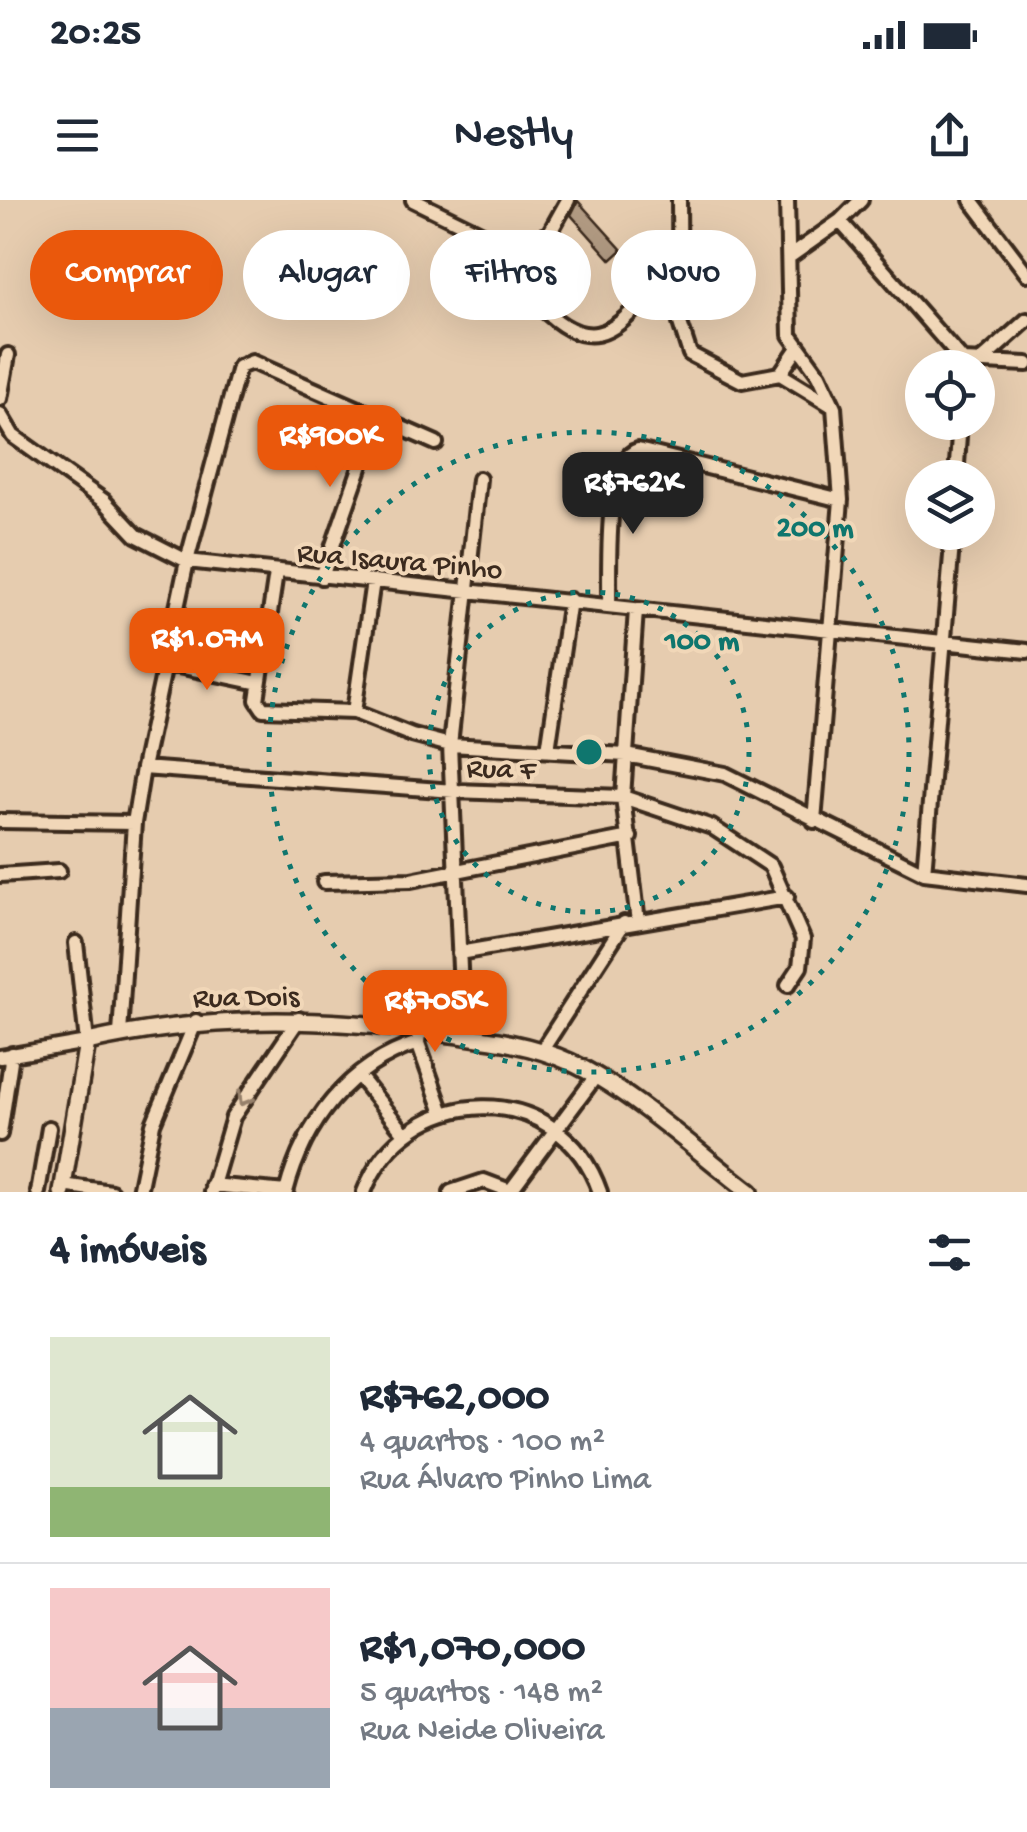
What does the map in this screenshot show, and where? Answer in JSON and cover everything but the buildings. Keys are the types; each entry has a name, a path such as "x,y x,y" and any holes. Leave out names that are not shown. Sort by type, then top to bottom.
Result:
{"street":[{"path":"679,200 679,230"},
{"path":"787,200 790,335 797,350 819,375 834,406 841,500 814,821"},
{"path":"788,257 840,221 861,200"},
{"path":"971,200 1027,274"},
{"path":"420,201 476,230"},
{"path":"551,230 564,202"},
{"path":"840,221 951,350"},
{"path":"553,320 582,335 596,336 621,320"},
{"path":"680,320 690,354 742,381 780,374 834,406"},
{"path":"993,350 1027,320"},
{"path":"780,374 797,350"},
{"path":"0,399 8,355"},
{"path":"120,1034 134,823 143,768 187,561 236,374 245,362 436,443"},
{"path":"995,363 1027,364"},
{"name":"Rua Isaura Pinho","path":"0,414 13,436 104,501 136,535 187,561 276,573 470,588 636,610 1027,651"},
{"path":"322,577 378,416"},
{"path":"609,606 615,484 620,463 629,452 638,450 841,500"},
{"path":"463,1035 450,745 479,480"},
{"path":"924,873 952,550"},
{"path":"276,573 258,705 354,712 381,725 450,745 626,756 724,774 924,873 1027,885"},
{"path":"354,712 373,581"},
{"path":"548,750 570,600"},
{"path":"542,1050 631,922 630,837 623,797 636,610"},
{"path":"164,663 259,683"},
{"name":"Rua F","path":"143,768 454,791 623,797 712,827 772,866 805,952 788,985"},
{"path":"0,822 134,823"},
{"path":"324,882 411,880 630,837"},
{"path":"0,875 59,872"},
{"path":"458,953 787,897"},
{"path":"76,942 87,1042 62,1189 110,1192"},
{"path":"299,1019 233,1117 212,1188 286,1192 311,1128 358,1074 419,1037 443,1113"},
{"name":"Rua Dois","path":"6,1056 196,1021 299,1019 419,1037 463,1035 542,1050 596,1076 750,1192"},
{"path":"139,1192 153,1124 196,1021"},
{"path":"0,1134 6,1056"},
{"path":"358,1074 405,1134"},
{"path":"451,1192 484,1181 512,1191 596,1076"},
{"path":"364,1192 384,1155 405,1134 443,1113 501,1108 554,1130 585,1161 600,1192"},
{"path":"38,1192 49,1128"}]}
